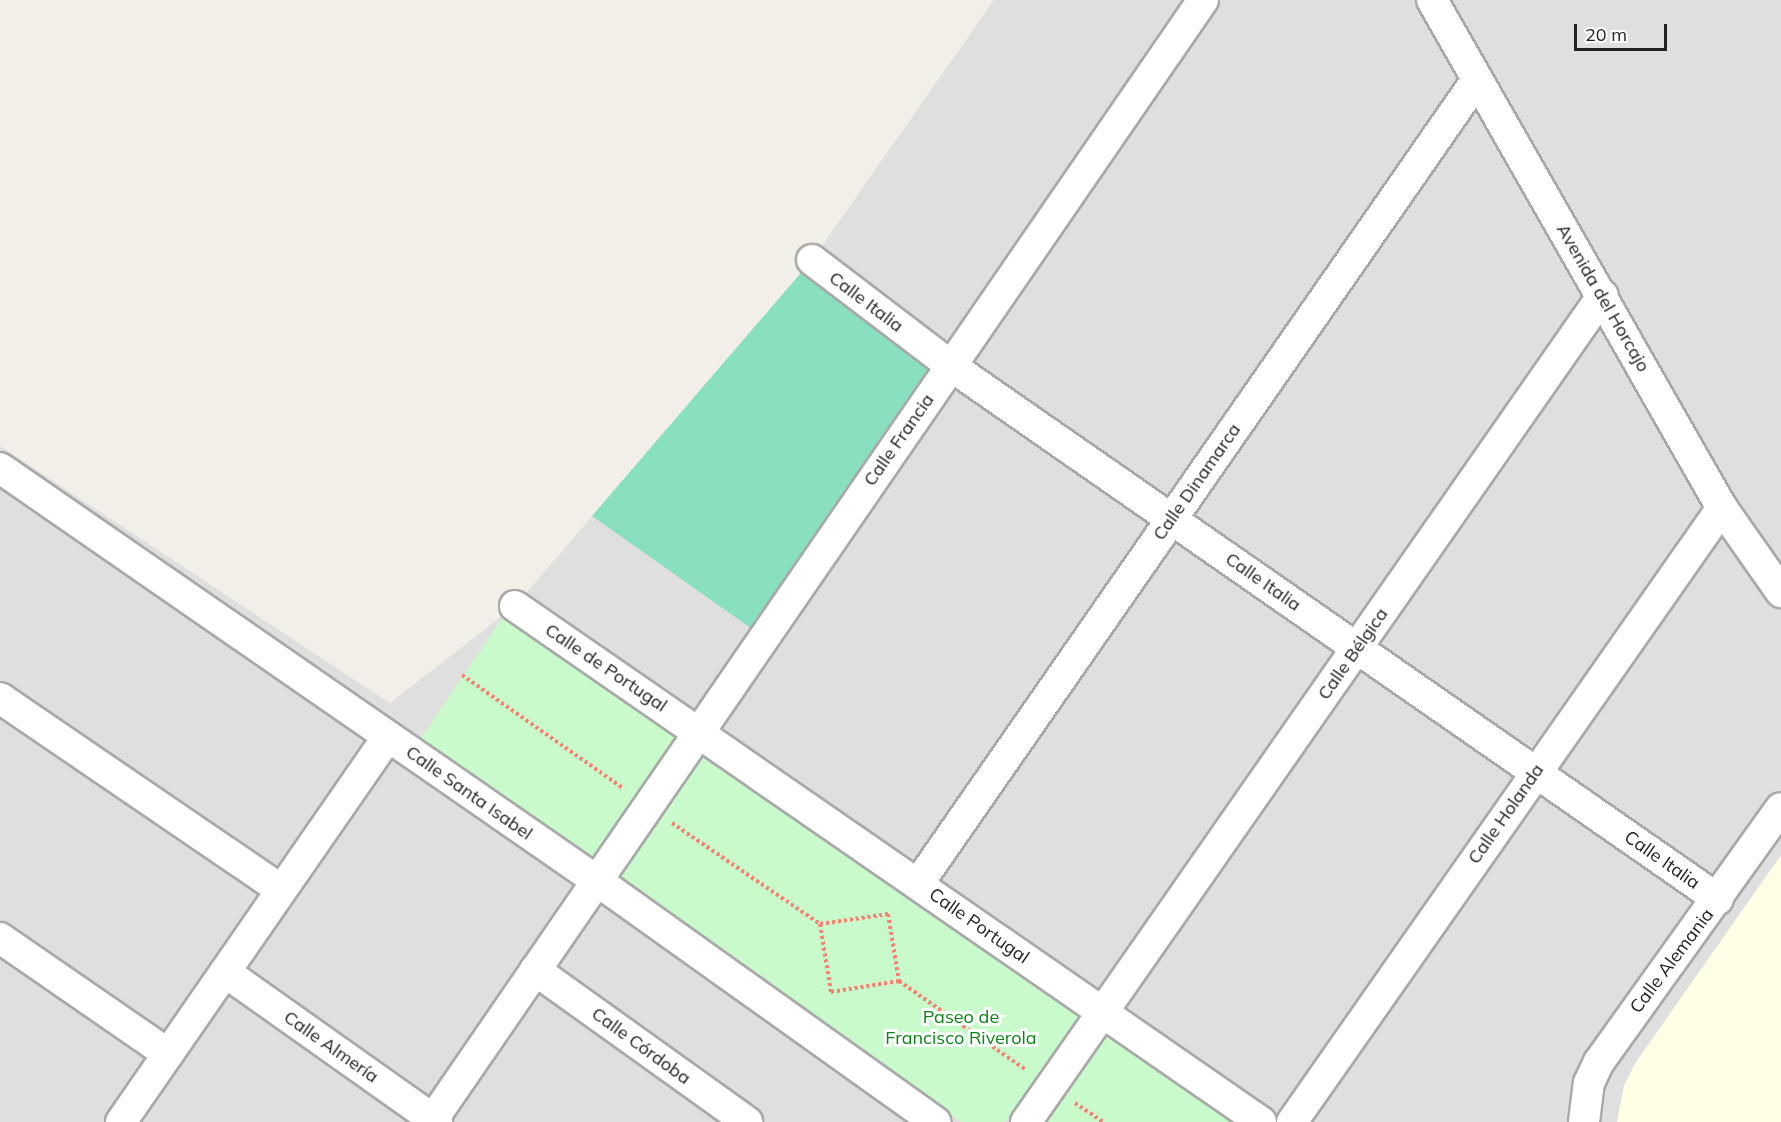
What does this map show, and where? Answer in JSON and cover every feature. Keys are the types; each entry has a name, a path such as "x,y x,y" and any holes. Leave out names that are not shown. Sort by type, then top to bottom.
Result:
{"street":[{"name":"Calle Francia","path":"434,1121 698,729 1203,0"},
{"name":"Avenida del Horcajo","path":"1432,0 1476,81 1603,295 1722,508 1781,592"},
{"name":"Calle Dinamarca","path":"918,884 1476,81"},
{"name":"Calle Italia","path":"812,260 951,366 1718,899"},
{"name":"Calle Bélgica","path":"1026,1122 1603,295"},
{"name":"Calle Santa Isabel","path":"0,468 596,880 935,1122"},
{"name":"Calle Holanda","path":"1292,1122 1722,508"},
{"name":"Calle de Portugal","path":"515,606 698,729"},
{"path":"0,698 281,890"},
{"name":"Calle Portugal","path":"698,729 1261,1122"},
{"path":"121,1122 388,736"},
{"name":"Calle Alemania","path":"1584,1122 1594,1069 1781,808"},
{"path":"0,938 168,1054"},
{"name":"Calle Córdoba","path":"535,970 747,1122"},
{"name":"Calle Almería","path":"225,972 434,1121"}],"path":[{"path":"899,981 888,914 820,924 831,992 899,981 1103,1122"}],"shaded area":[{"path":"994,0 1781,0 1781,1122 0,1122 0,446 390,703 515,606 812,260"},
{"path":"1781,855 1781,1122 1617,1122 1624,1085 1636,1062"}],"green space":[{"path":"812,260 951,366 762,636 592,516"},
{"path":"505,614 681,733 595,859 419,741"},
{"name":"Paseo de Francisco Riverola","path":"702,752 1083,1019 1005,1122 961,1122 613,878"},
{"name":"Paseo de Francisco Riverola","path":"1104,1031 1234,1122 1039,1122"}]}
